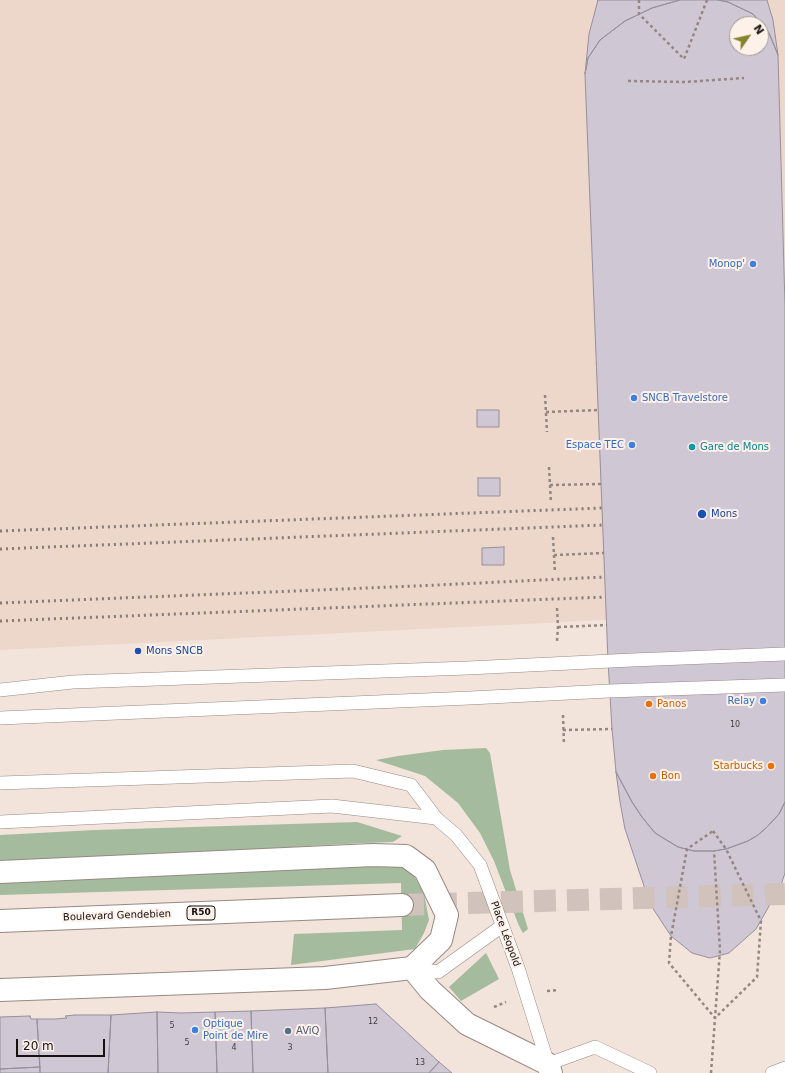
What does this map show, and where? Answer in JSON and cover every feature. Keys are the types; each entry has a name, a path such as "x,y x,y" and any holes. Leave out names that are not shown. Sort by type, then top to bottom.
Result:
{"main road":[{"path":"0,872 373,855 406,856 425,870 447,915 441,940 412,968 325,978 0,990"},
{"name":"Boulevard Gendebien","path":"0,920 402,906"},
{"path":"412,968 430,990 467,1024 549,1068"}],"lane":[{"path":"0,690 73,682 468,668 785,654"},
{"path":"0,718 609,691 785,685"},
{"name":"Place Léopold","path":"0,783 353,771 411,785 436,818 456,835 480,866 518,968 549,1068"},
{"path":"0,822 332,806 436,818"},
{"path":"412,968 438,972 502,926"},
{"path":"549,1068 595,1047 650,1073"},
{"path":"772,1073 785,1068"}],"path":[{"path":"639,0 639,14 684,59 707,0"},
{"path":"628,81 685,82 744,78"},
{"path":"545,395 547,432"},
{"path":"546,412 598,410"},
{"path":"549,467 551,503"},
{"path":"550,486 601,484"},
{"path":"553,537 555,573"},
{"path":"554,555 604,553"},
{"path":"557,608 557,643"},
{"path":"558,626 607,624"},
{"path":"563,715 564,745"},
{"path":"564,730 612,729"},
{"path":"713,831 726,849 761,921 757,977 715,1018 669,963 671,936 687,849 713,831"},
{"path":"711,1073 720,950 714,851"}],"shaded area":[{"path":"0,0 785,0 785,611 0,650"}],"green space":[{"path":"486,748 490,753 510,870 528,929 523,933 494,861 480,833 458,803 425,776 376,760 443,750"},
{"path":"357,822 402,836 393,842 0,863 0,835 95,830"},
{"path":"403,864 416,879 424,894 429,920 415,949 291,965 294,934 402,930 401,883 0,895 0,879"},
{"path":"486,953 499,979 461,1001 449,987"}],"building":[{"path":"598,0 680,0 652,8 625,21 600,40 588,58 585,74 589,34"},
{"name":"Gare de Mons","path":"680,0 718,0 728,2 755,16 729,16 729,56 769,56 769,33 778,55 785,306 785,802 779,814 758,835 748,841 726,849 714,851 694,851 678,847 655,833 632,802 616,772 608,661 585,74 588,58 600,40 625,21 652,8"},
{"path":"718,0 767,0 773,20 778,55 769,33 769,16 755,16 728,2"},
{"path":"477,410 499,410 499,427 477,427"},
{"path":"478,478 500,478 500,496 478,496"},
{"path":"504,547 504,565 482,565 482,548"},
{"path":"616,772 632,802 655,833 678,847 694,851 714,851 726,849 748,841 767,827 779,814 785,802 785,873 781,885 756,929 729,953 710,958 692,953 671,936 650,904 625,829"},
{"path":"376,1004 439,1062 429,1073 328,1073 325,1008"},
{"path":"325,1008 328,1073 253,1073 251,1011"},
{"path":"251,1011 253,1073 217,1073 215,1012"},
{"path":"157,1012 215,1012 217,1073 158,1073"},
{"path":"157,1012 158,1073 108,1073 111,1015"},
{"path":"111,1015 108,1073 40,1073 37,1019 67,1018 65,1016"},
{"path":"30,1016 31,1019 37,1019 40,1067 0,1069 0,1017"},
{"path":"439,1062 452,1073 429,1073"},
{"path":"40,1067 40,1073 0,1073 0,1069"}],"tunnel":[{"path":"402,905 785,894"}],"railway":[{"path":"0,531 602,508"},
{"path":"0,549 603,525"},
{"path":"0,603 605,577"},
{"path":"0,621 605,597"}],"place":[{"name":"Monop'","path":"753,264"},
{"name":"SNCB Travelstore","path":"634,398"},
{"name":"Espace TEC","path":"632,445"},
{"name":"Gare de Mons","path":"692,447"},
{"name":"Mons","path":"702,514"},
{"name":"Mons SNCB","path":"138,651"},
{"name":"Relay","path":"763,701"},
{"name":"Panos","path":"649,704"},
{"name":"Starbucks","path":"771,766"},
{"name":"Bon","path":"653,776"},
{"name":"Optique Point de Mire","path":"195,1030"},
{"name":"AViQ","path":"288,1031"}]}
